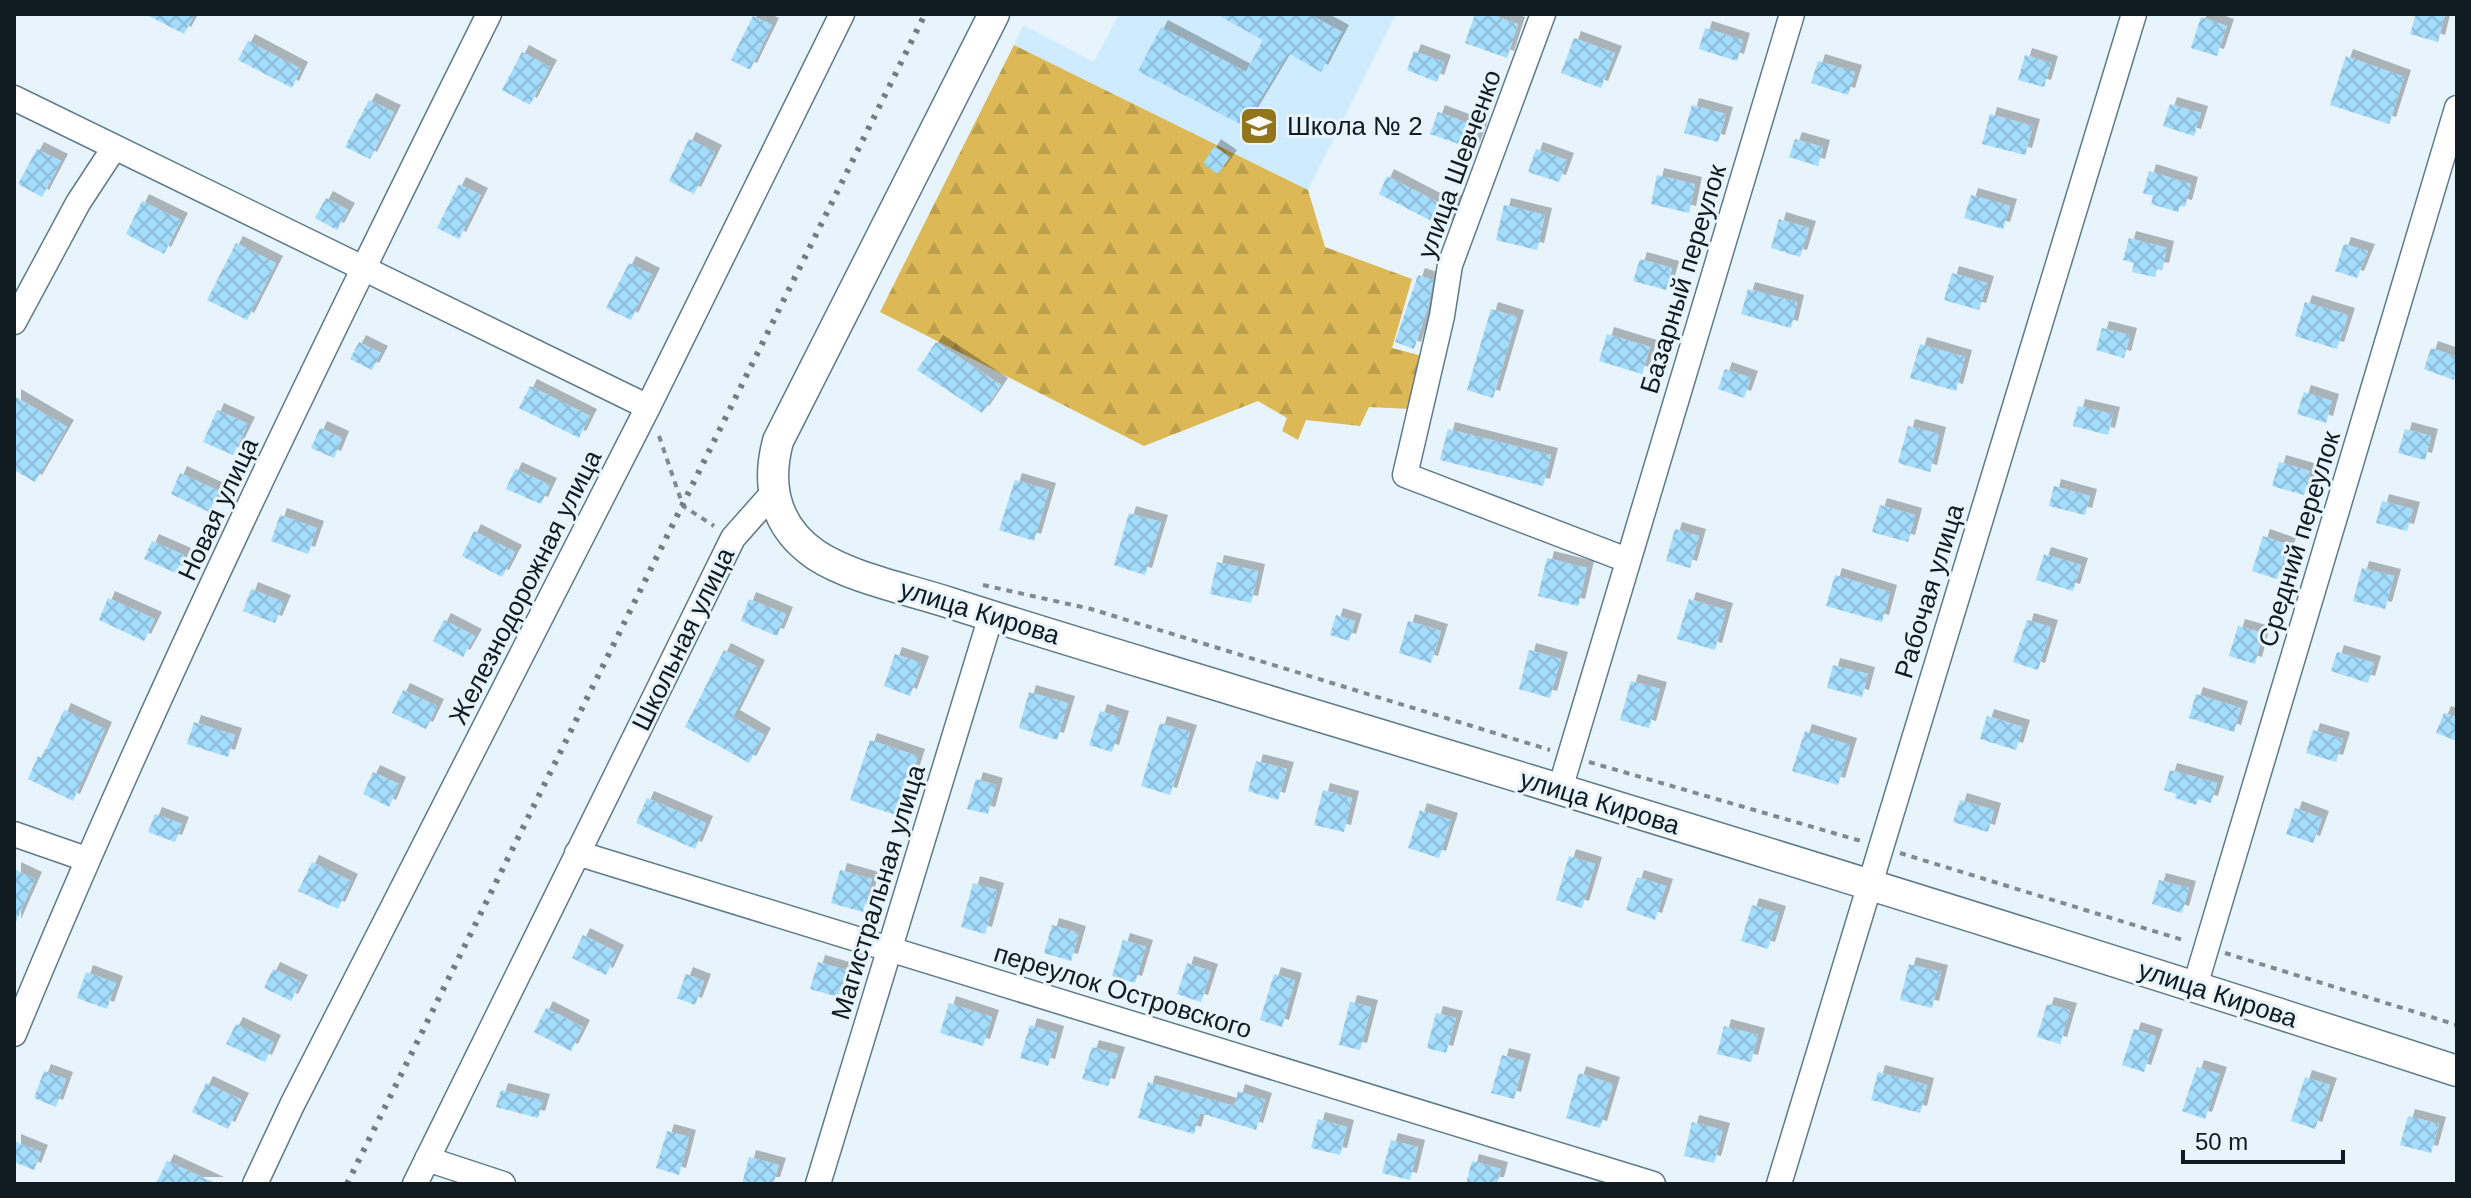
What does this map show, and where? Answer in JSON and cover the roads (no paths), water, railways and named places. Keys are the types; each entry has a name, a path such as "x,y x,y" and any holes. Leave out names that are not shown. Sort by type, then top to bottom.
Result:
{"main road":[{"path":"772,494 772,464 778,441 994,14"},
{"name":"улица Кирова","path":"772,494 798,539 817,555 847,570 2195,986 2457,1071"}],"street":[{"name":"Новая улица","path":"14,1034 86,859 361,268 489,14"},
{"name":"Железнодорожная улица","path":"255,1184 292,1105 648,407 842,14"},
{"name":"улица Шевченко","path":"1543,14 1450,265 1442,316 1405,475 1627,560"},
{"name":"Базарный переулок","path":"1560,789 1792,14"},
{"name":"Рабочая улица","path":"1779,1184 2134,14"},
{"path":"14,98 648,407"},
{"name":"Средний переулок","path":"2195,986 2457,108"},
{"path":"14,322 78,203 114,148"},
{"name":"Школьная улица","path":"415,1184 733,538 772,494"},
{"name":"Магистральная улица","path":"818,1184 991,616"},
{"path":"14,834 86,859"},
{"name":"переулок Островского","path":"577,853 1653,1184"},
{"path":"427,1159 503,1184"}],"railway":[{"path":"347,1184 925,14"}],"place":[{"name":"Школа № 2","path":"1259,126"}]}
